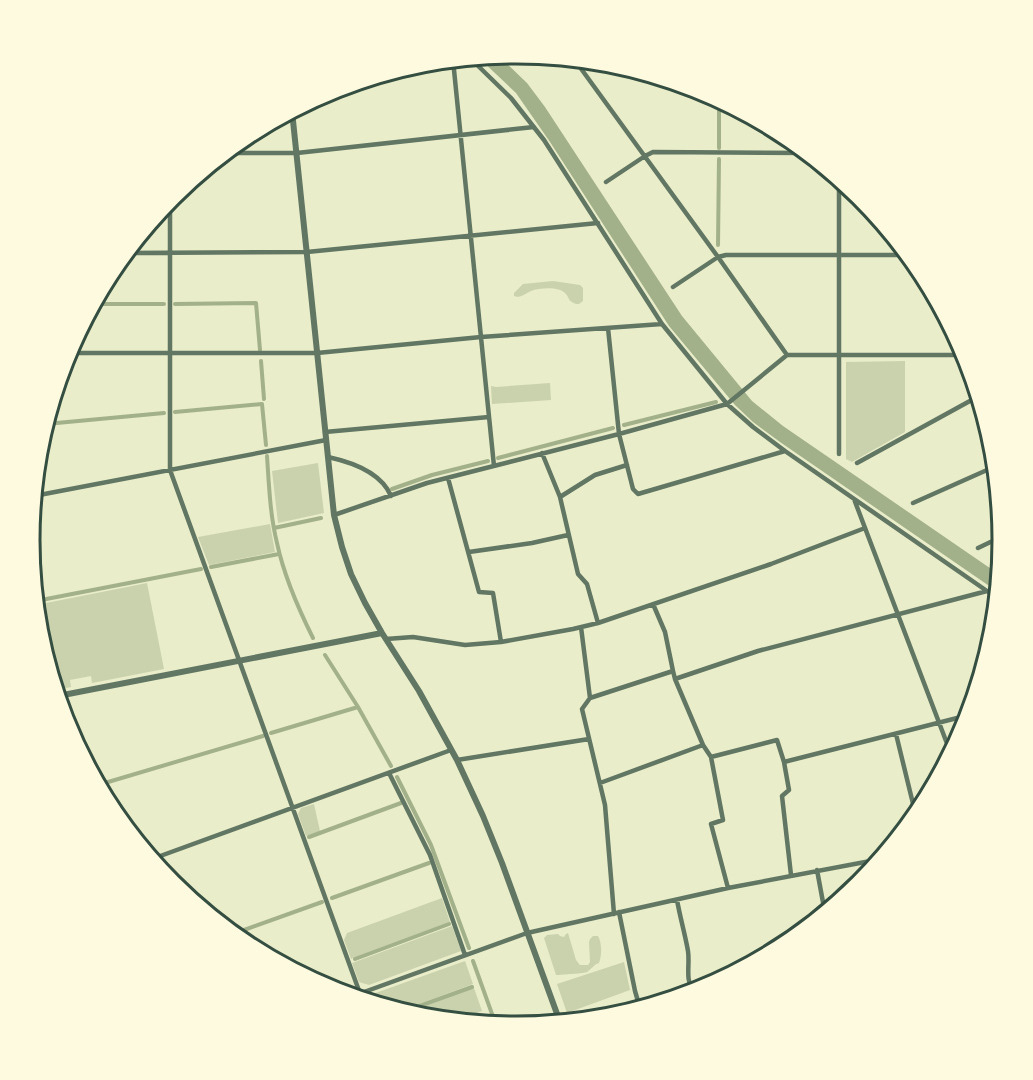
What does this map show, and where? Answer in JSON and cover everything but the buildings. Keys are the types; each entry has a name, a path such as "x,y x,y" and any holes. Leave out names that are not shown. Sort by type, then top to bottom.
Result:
{"street":[{"path":"478,66 511,98 544,140 662,324 727,404 785,452 987,591"},
{"path":"454,68 494,466"},
{"path":"581,68 787,355"},
{"path":"293,120 334,516 342,547 364,603 419,691 457,760 490,834 557,1014"},
{"path":"240,153 297,153 534,127"},
{"path":"606,182 652,152 793,153"},
{"path":"839,190 839,453"},
{"path":"170,214 170,470 359,989"},
{"path":"137,253 307,252 598,223"},
{"path":"673,287 718,257 726,255 897,255"},
{"path":"79,353 317,353 481,337 662,324"},
{"path":"608,328 619,434 633,489 638,494 785,452"},
{"path":"334,516 427,483 727,404 787,355 955,355"},
{"path":"857,463 971,400"},
{"path":"326,432 489,417"},
{"path":"43,494 326,440"},
{"path":"542,453 560,497 578,574 587,584 598,623"},
{"path":"328,457 355,464 369,472 388,488 391,496"},
{"path":"560,497 595,475 627,465"},
{"path":"913,503 987,470"},
{"path":"448,478 479,592 493,593 501,642"},
{"path":"854,499 947,743"},
{"path":"67,694 384,636 413,637 465,645 501,642 581,627 771,564 865,528"},
{"path":"469,552 568,535"},
{"path":"978,549 992,542"},
{"path":"675,679 758,651 987,591"},
{"path":"653,604 665,632 675,679 703,745 711,757 723,820 711,824 728,888"},
{"path":"581,627 590,698"},
{"path":"638,1000 617,913 604,805 582,709 590,698 673,670"},
{"path":"784,762 957,718"},
{"path":"896,734 913,803"},
{"path":"457,760 589,739"},
{"path":"711,757 777,740 789,790 782,796 791,875"},
{"path":"600,783 703,745"},
{"path":"161,856 451,750"},
{"path":"389,773 430,855 465,955"},
{"path":"369,993 527,933 728,888 867,861"},
{"path":"817,870 823,904"},
{"path":"677,900 688,954 690,984"}],"shaded area":[{"path":"507,64 527,83 682,316 752,401 783,426 991,569 990,586 780,442 735,405 669,326 516,93 486,65"},
{"path":"553,281 580,285 583,288 583,301 576,304 563,291 549,288 531,291 518,297 514,296 523,284"},
{"path":"905,361 905,432 852,462 846,459 846,362"},
{"path":"550,383 551,400 492,404 491,386"},
{"path":"318,463 324,513 278,523 272,471"},
{"path":"270,524 275,552 209,565 198,537"},
{"path":"147,583 164,669 92,683 91,676 70,680 71,687 65,688 50,633 45,603"},
{"path":"314,804 320,831 306,836 298,814 301,808"},
{"path":"442,898 450,922 351,959 344,940 347,933"},
{"path":"452,926 461,951 369,985 359,982 352,963"},
{"path":"568,933 576,960 580,965 588,965 590,962 589,942 593,936 598,936 601,946 600,960 587,972 556,975 544,938 547,935 558,934 564,937"},
{"path":"465,961 473,984 416,1005 373,994"},
{"path":"624,962 630,990 567,1013 557,984"},
{"path":"474,988 482,1011 475,1014 423,1007"}],"waterway":[{"path":"719,109 719,148"},
{"path":"718,245 719,159"},
{"path":"175,304 256,303 260,350"},
{"path":"103,304 164,304"},
{"path":"261,361 264,399"},
{"path":"624,425 716,402"},
{"path":"175,412 262,404 266,445"},
{"path":"56,423 164,413"},
{"path":"498,458 613,428"},
{"path":"267,456 271,511 283,568 313,638"},
{"path":"392,489 432,475 488,461"},
{"path":"274,528 321,518"},
{"path":"211,567 279,554"},
{"path":"45,599 201,569"},
{"path":"325,655 391,766"},
{"path":"271,733 358,707"},
{"path":"107,782 263,736"},
{"path":"397,777 431,845 469,948"},
{"path":"309,837 401,803"},
{"path":"332,898 429,863"},
{"path":"244,930 322,902"},
{"path":"355,959 449,924"},
{"path":"473,961 492,1015"},
{"path":"420,1006 472,987"}]}
